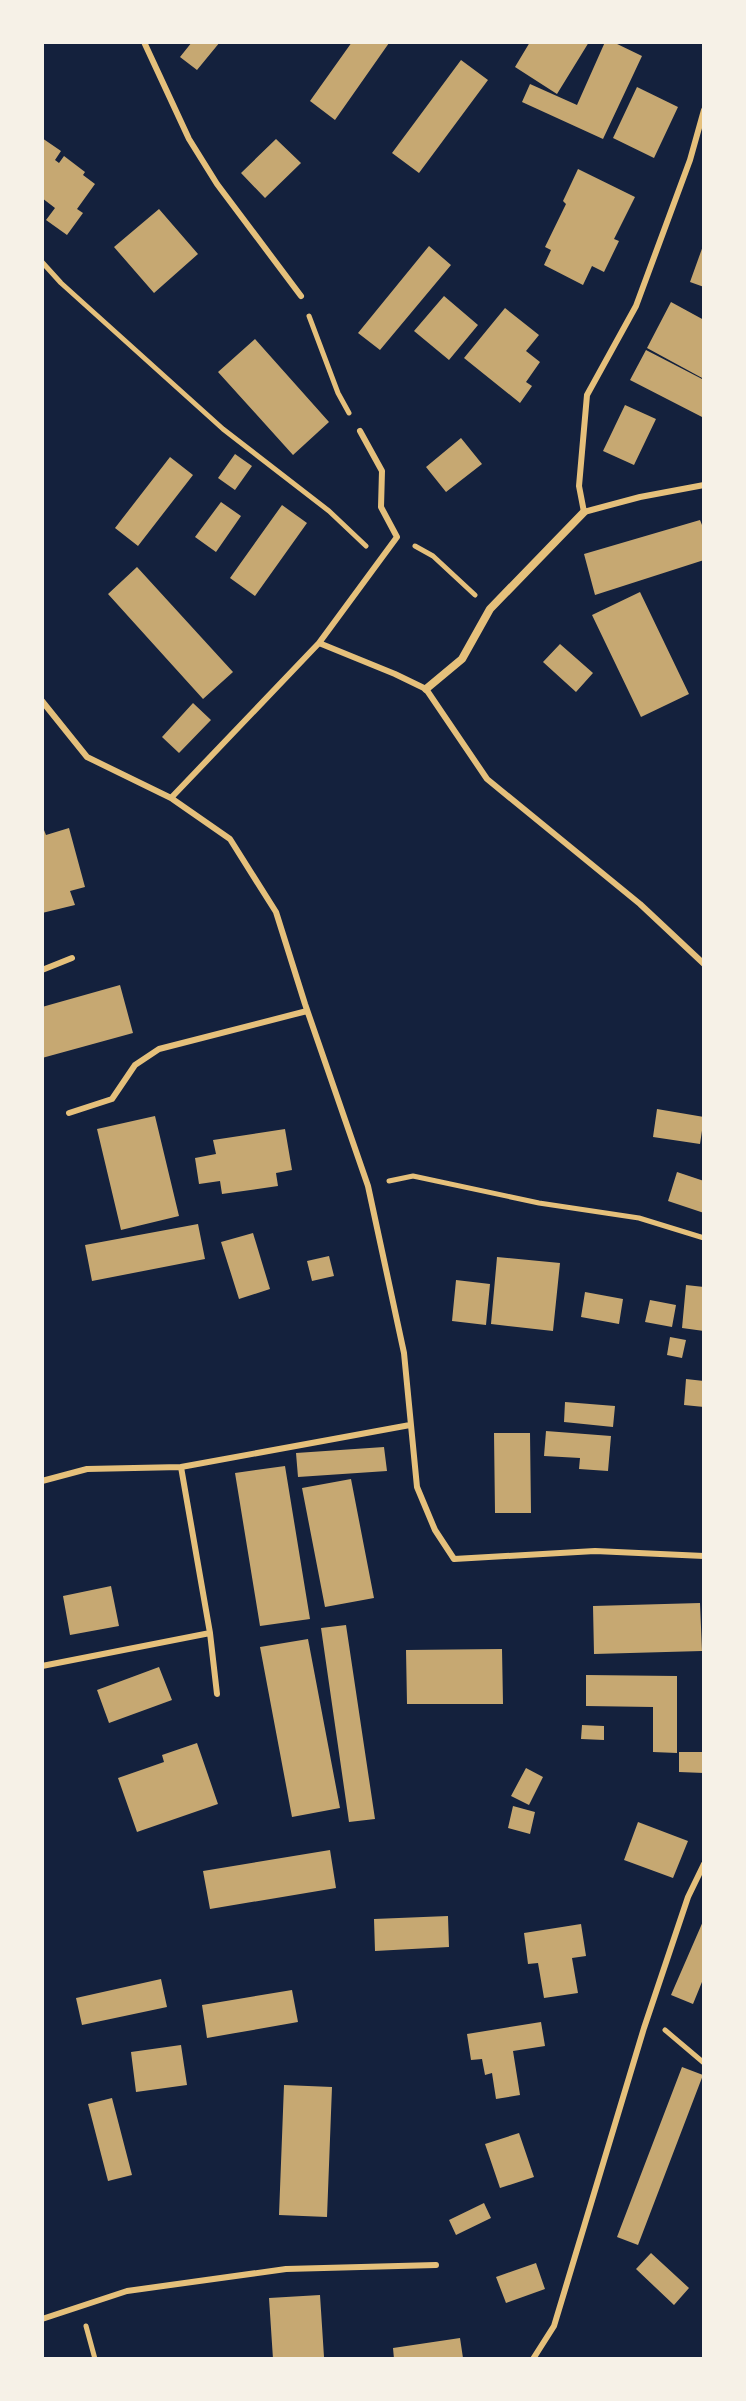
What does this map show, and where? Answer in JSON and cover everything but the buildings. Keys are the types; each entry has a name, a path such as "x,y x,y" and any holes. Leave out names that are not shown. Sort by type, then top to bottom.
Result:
{"street":[{"path":"426,689 462,659 490,609 584,512"}],"lane":[{"path":"144,42 189,139 217,184 301,296"},
{"path":"704,110 690,160 636,306 587,395 579,486 584,512 704,485"},
{"path":"171,798 319,643 397,537 381,507 382,471 360,431"},
{"path":"319,643 426,689 487,779 640,904 704,964"},
{"path":"42,701 87,757 171,798 230,839 276,912 368,1186 404,1353 417,1487 435,1530 454,1559 595,1551 704,1556"},
{"path":"42,970 72,958"},
{"path":"69,1113 112,1099 135,1065 159,1049 307,1011"},
{"path":"42,1481 87,1469 181,1467 410,1425"},
{"path":"181,1467 210,1633 217,1694"},
{"path":"42,1666 210,1633"},
{"path":"533,2359 554,2326 644,2028 688,1897 704,1864"},
{"path":"42,2319 127,2291 286,2269 436,2265"}],"path":[{"path":"42,262 61,283 223,429 329,511 380,560"},
{"path":"301,296 338,393 360,431"},
{"path":"397,537 433,556 490,609"},
{"path":"368,1186 413,1176 539,1203 639,1218 704,1238"},
{"path":"644,2028 668,2030 704,2063"},
{"path":"80,2306 95,2359"}]}
